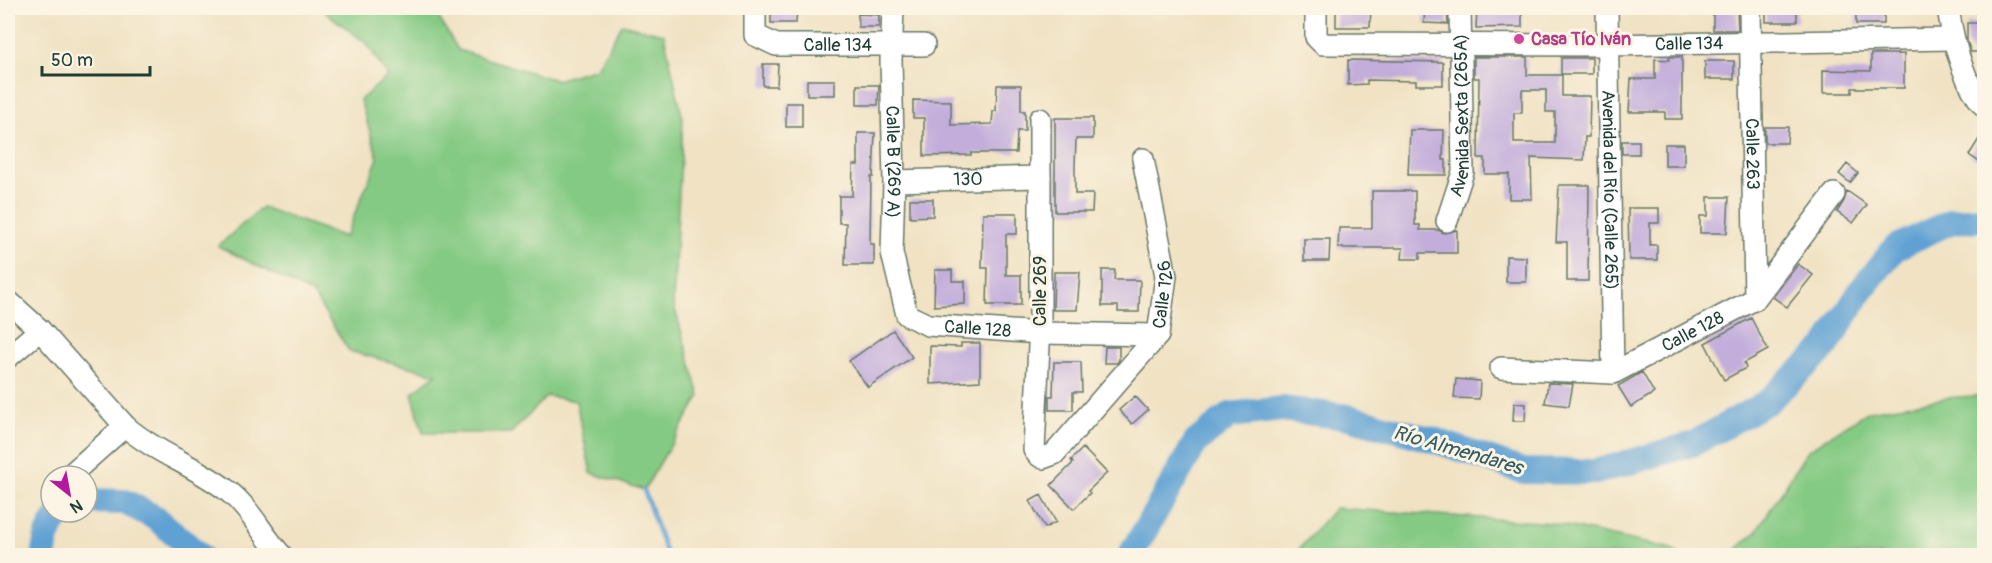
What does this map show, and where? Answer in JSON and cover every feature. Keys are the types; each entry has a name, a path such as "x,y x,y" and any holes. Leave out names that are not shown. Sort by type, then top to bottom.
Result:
{"street":[{"name":"Calle 134","path":"755,8 755,35 776,45 924,45"},
{"name":"Calle B (269 A)","path":"893,8 892,253 908,315"},
{"name":"Calle 134","path":"1316,8 1316,37 1323,44 1607,45 1952,39"},
{"name":"Avenida Sexta (265A)","path":"1447,221 1463,172 1460,8"},
{"name":"Avenida del Río (Calle 265)","path":"1607,8 1613,373"},
{"name":"Calle 263","path":"1750,8 1755,299"},
{"path":"1948,8 1952,39 1974,94 1984,106"},
{"name":"Calle 269","path":"1040,119 1040,333 1034,450 1043,458"},
{"name":"Calle 126","path":"1043,458 1054,454 1158,335 1166,276 1143,159"},
{"name":"130","path":"894,181 1040,177"},
{"name":"Calle 128","path":"1613,373 1755,299 1834,194"},
{"path":"8,301 40,330 125,426 136,436 208,477 229,492 244,505 282,555"},
{"name":"Calle 128","path":"908,315 928,325 1040,333 1158,335"},
{"path":"8,357 40,330"},
{"path":"1501,368 1613,373"},
{"path":"82,464 125,426"}],"green space":[{"path":"320,8 433,8 458,50 556,80 597,68 622,24 664,34 683,120 673,302 700,396 644,490 591,473 576,401 547,396 511,433 423,433 412,393 436,374 349,351 313,294 218,246 262,207 345,237 378,158 360,100 388,76 366,43"},
{"path":"1984,395 1984,555 1730,555 1756,532 1808,450 1869,411 1947,398"},
{"path":"1335,508 1553,523 1672,549 1680,555 1294,555"}],"building":[{"path":"1336,8 1371,8 1370,27 1336,27"},
{"path":"1425,8 1447,8 1448,24 1424,23"},
{"path":"1477,8 1522,8 1522,27 1476,28"},
{"path":"1766,8 1797,8 1797,22 1766,22"},
{"path":"1856,8 1884,8 1884,24 1856,24"},
{"path":"771,9 797,9 796,23 771,23"},
{"path":"1713,10 1737,11 1738,30 1713,30"},
{"path":"858,14 879,15 879,27 858,27"},
{"path":"1967,23 1983,23 1983,52 1971,52 1967,41"},
{"path":"1871,54 1904,54 1904,88 1852,88 1852,93 1823,93 1823,70 1871,71"},
{"path":"1474,57 1527,57 1527,75 1562,75 1562,96 1590,96 1589,137 1585,137 1584,160 1531,158 1532,199 1509,199 1509,174 1485,174 1485,158 1478,158 1479,78 1474,78","holes":["1522,90 1546,90 1546,112 1555,112 1555,143 1514,143 1514,113 1522,113"]},
{"path":"1669,57 1682,57 1682,119 1665,119 1665,112 1629,112 1631,79 1655,79 1655,59 1669,60"},
{"path":"1561,58 1592,58 1592,74 1561,74"},
{"path":"1348,60 1443,62 1443,85 1416,85 1416,81 1367,80 1367,84 1348,85"},
{"path":"1705,61 1734,61 1734,79 1705,79"},
{"path":"763,64 778,64 777,86 763,86"},
{"path":"807,80 835,80 835,95 807,95"},
{"path":"857,85 879,85 878,105 857,105"},
{"path":"997,85 1021,85 1021,111 1025,111 1025,131 1017,131 1016,153 924,156 924,118 913,118 913,100 951,101 951,125 992,124 993,111 996,111"},
{"path":"786,103 802,103 802,127 786,127"},
{"path":"1055,118 1093,118 1093,139 1076,139 1075,166 1075,194 1093,194 1092,212 1055,212"},
{"path":"1765,127 1788,127 1787,143 1765,143"},
{"path":"1410,130 1444,130 1443,160 1446,160 1446,175 1408,175"},
{"path":"1984,131 1984,165 1969,155"},
{"path":"858,133 875,133 873,177 871,177 870,244 874,244 874,265 845,265 846,223 839,223 839,196 852,196 853,165 858,165"},
{"path":"1622,141 1639,141 1639,154 1622,154"},
{"path":"1665,144 1684,144 1684,166 1665,166"},
{"path":"1847,164 1858,173 1850,183 1839,174"},
{"path":"1559,185 1589,185 1588,281 1567,281 1567,242 1556,242"},
{"path":"1372,191 1415,191 1415,225 1420,225 1420,230 1438,230 1444,233 1457,230 1457,253 1420,253 1420,259 1402,259 1403,248 1338,248 1339,228 1372,228"},
{"path":"1847,191 1867,205 1853,223 1837,212"},
{"path":"1708,197 1729,197 1727,233 1700,233 1700,216 1708,216"},
{"path":"910,199 933,199 933,216 910,217"},
{"path":"1628,208 1659,208 1659,223 1650,223 1650,245 1657,245 1657,260 1629,260"},
{"path":"983,213 1017,213 1017,234 1006,234 1006,275 1021,275 1021,305 987,305 988,268 982,268"},
{"path":"1304,239 1330,239 1329,261 1304,261"},
{"path":"1506,256 1526,257 1526,282 1506,282"},
{"path":"1798,264 1813,275 1787,307 1773,297"},
{"path":"935,270 952,270 952,281 965,281 965,304 934,306"},
{"path":"1102,270 1115,270 1114,280 1140,280 1139,312 1118,312 1118,306 1102,306"},
{"path":"1054,272 1080,272 1077,310 1053,310"},
{"path":"1751,318 1768,350 1744,363 1746,368 1724,380 1705,343"},
{"path":"893,330 912,357 868,387 849,361"},
{"path":"961,343 980,343 980,381 930,384 930,346 961,347"},
{"path":"1105,347 1119,347 1117,363 1104,363"},
{"path":"1054,362 1081,362 1082,392 1073,392 1073,410 1049,410 1049,396 1053,396"},
{"path":"1642,372 1654,393 1631,407 1618,386"},
{"path":"1456,379 1480,381 1479,399 1454,398"},
{"path":"1548,383 1573,384 1569,406 1545,403"},
{"path":"1135,396 1148,410 1132,424 1119,410"},
{"path":"1514,403 1526,404 1525,421 1513,421"},
{"path":"1083,448 1107,473 1088,491 1090,493 1074,509 1051,485 1073,463 1071,460"},
{"path":"1041,495 1056,522 1045,528 1030,501"}],"waterway":[{"name":"Río Almendares","path":"1130,556 1196,442 1230,415 1282,409 1348,417 1434,440 1523,471 1595,472 1693,444 1767,402 1825,348 1862,289 1895,248 1952,221 1984,219"},
{"path":"644,490 667,556"},
{"name":"Río Almendares","path":"99,501 125,502 156,518 200,556"},
{"name":"Río Almendares","path":"44,556 45,544 54,524"}],"place":[{"name":"Casa Tío Iván","path":"1519,39"}]}
